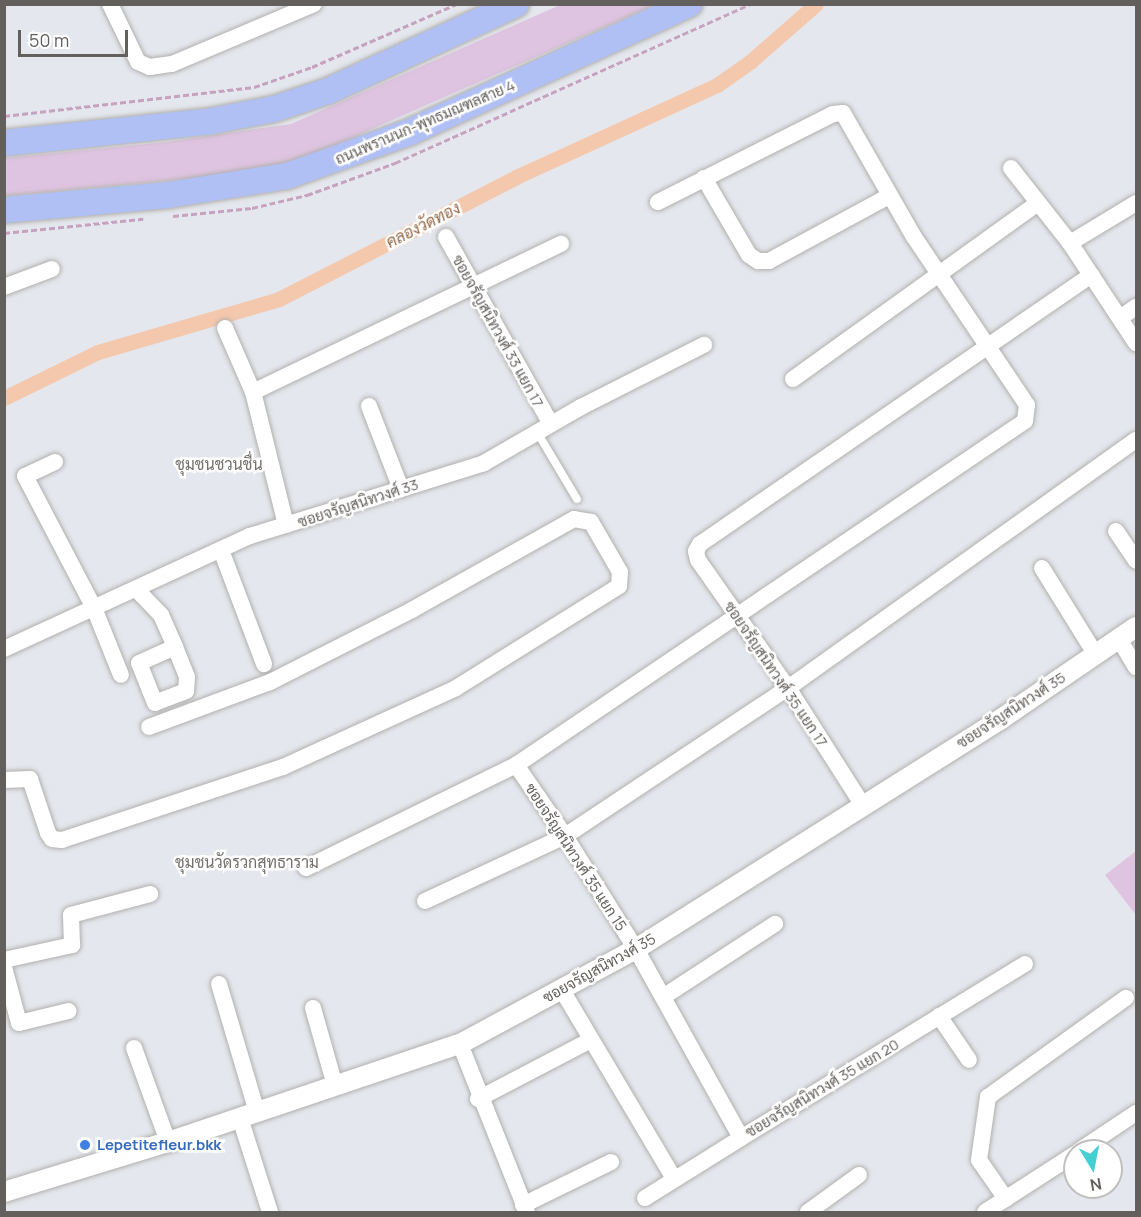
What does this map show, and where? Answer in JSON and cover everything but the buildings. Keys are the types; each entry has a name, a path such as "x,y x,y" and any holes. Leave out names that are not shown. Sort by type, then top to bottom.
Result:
{"main road":[{"path":"4,143 189,124 274,108 328,91 516,4"},
{"name":"ถนนพรานนก-พุทธมณฑลสาย 4","path":"4,210 168,195 286,176 410,132 624,36 689,4"},
{"path":"624,36 707,4"}],"street":[{"path":"110,4 138,62 150,67 172,64 314,4"},
{"path":"306,868 516,765 739,618 1025,421 1027,405 889,196 843,113 833,114 658,202"},
{"path":"1011,168 1070,243 1137,343"},
{"path":"704,178 749,255 758,261 769,261 889,196"},
{"path":"793,379 940,276 1038,203"},
{"path":"1070,243 1137,203"},
{"name":"ซอยจรัญสนิทวงศ์ 33 แยก 17","path":"446,237 544,428"},
{"path":"253,392 561,244"},
{"path":"4,287 52,269"},
{"path":"989,347 1091,275"},
{"path":"1120,318 1137,307"},
{"path":"225,328 253,392 286,525"},
{"name":"ซอยจรัญสนิทวงศ์ 33","path":"4,648 221,550 286,525 484,463 544,428 704,345"},
{"name":"ซอยจรัญสนิทวงศ์ 35 แยก 17","path":"862,804 788,688 698,560 700,544 989,347"},
{"path":"369,406 401,489"},
{"path":"425,901 565,836 788,688 1137,440"},
{"path":"55,462 25,476 94,608 121,675"},
{"path":"4,780 30,779 48,833 52,840 62,840 283,767 456,687 619,586 620,572 591,522 574,519 412,610 270,682 149,727"},
{"path":"1116,531 1137,561"},
{"path":"221,550 264,664"},
{"path":"1042,568 1096,654"},
{"path":"136,589 162,615 175,647"},
{"name":"ซอยจรัญสนิทวงศ์ 35","path":"4,1191 168,1142 460,1044 636,949 1137,627"},
{"path":"1119,639 1137,667"},
{"name":"ซอยจรัญสนิทวงศ์ 35 แยก 15","path":"516,765 565,836 636,949"},
{"path":"4,960 72,945 71,915 150,894"},
{"path":"663,997 775,924"},
{"name":"ซอยจรัญสนิทวงศ์ 35 แยก 20","path":"636,949 741,1138 1025,964"},
{"path":"4,967 19,1023 69,1011"},
{"path":"219,984 270,1212"},
{"path":"562,990 674,1179"},
{"path":"1006,1199 980,1160 988,1097 1126,999"},
{"path":"313,1008 335,1086"},
{"path":"939,1016 969,1060"},
{"path":"478,1099 591,1040"},
{"path":"460,1044 478,1099 525,1209 611,1162"},
{"path":"134,1048 168,1142"},
{"path":"1097,1139 1137,1113"},
{"path":"645,1197 741,1138"},
{"path":"985,1212 1063,1162"},
{"path":"808,1212 859,1175"}],"lane":[{"path":"544,428 577,498"}],"path":[{"path":"4,116 254,87 312,67 457,4"}],"shaded area":[{"path":"560,5 654,5 299,161 235,174 5,196 5,158 166,142 291,124"},
{"path":"1136,851 1136,915 1105,875"}],"waterway":[{"name":"คลองวัดทอง","path":"4,398 98,352 279,299 516,177 717,85 751,61 816,4"}],"place":[{"name":"Lepetitefleur.bkk","path":"85,1145"}],"district":[{"name":"ชุมชนชวนชื่น","path":"219,464"},
{"name":"ชุมชนวัดรวกสุทธาราม","path":"247,862"}]}
